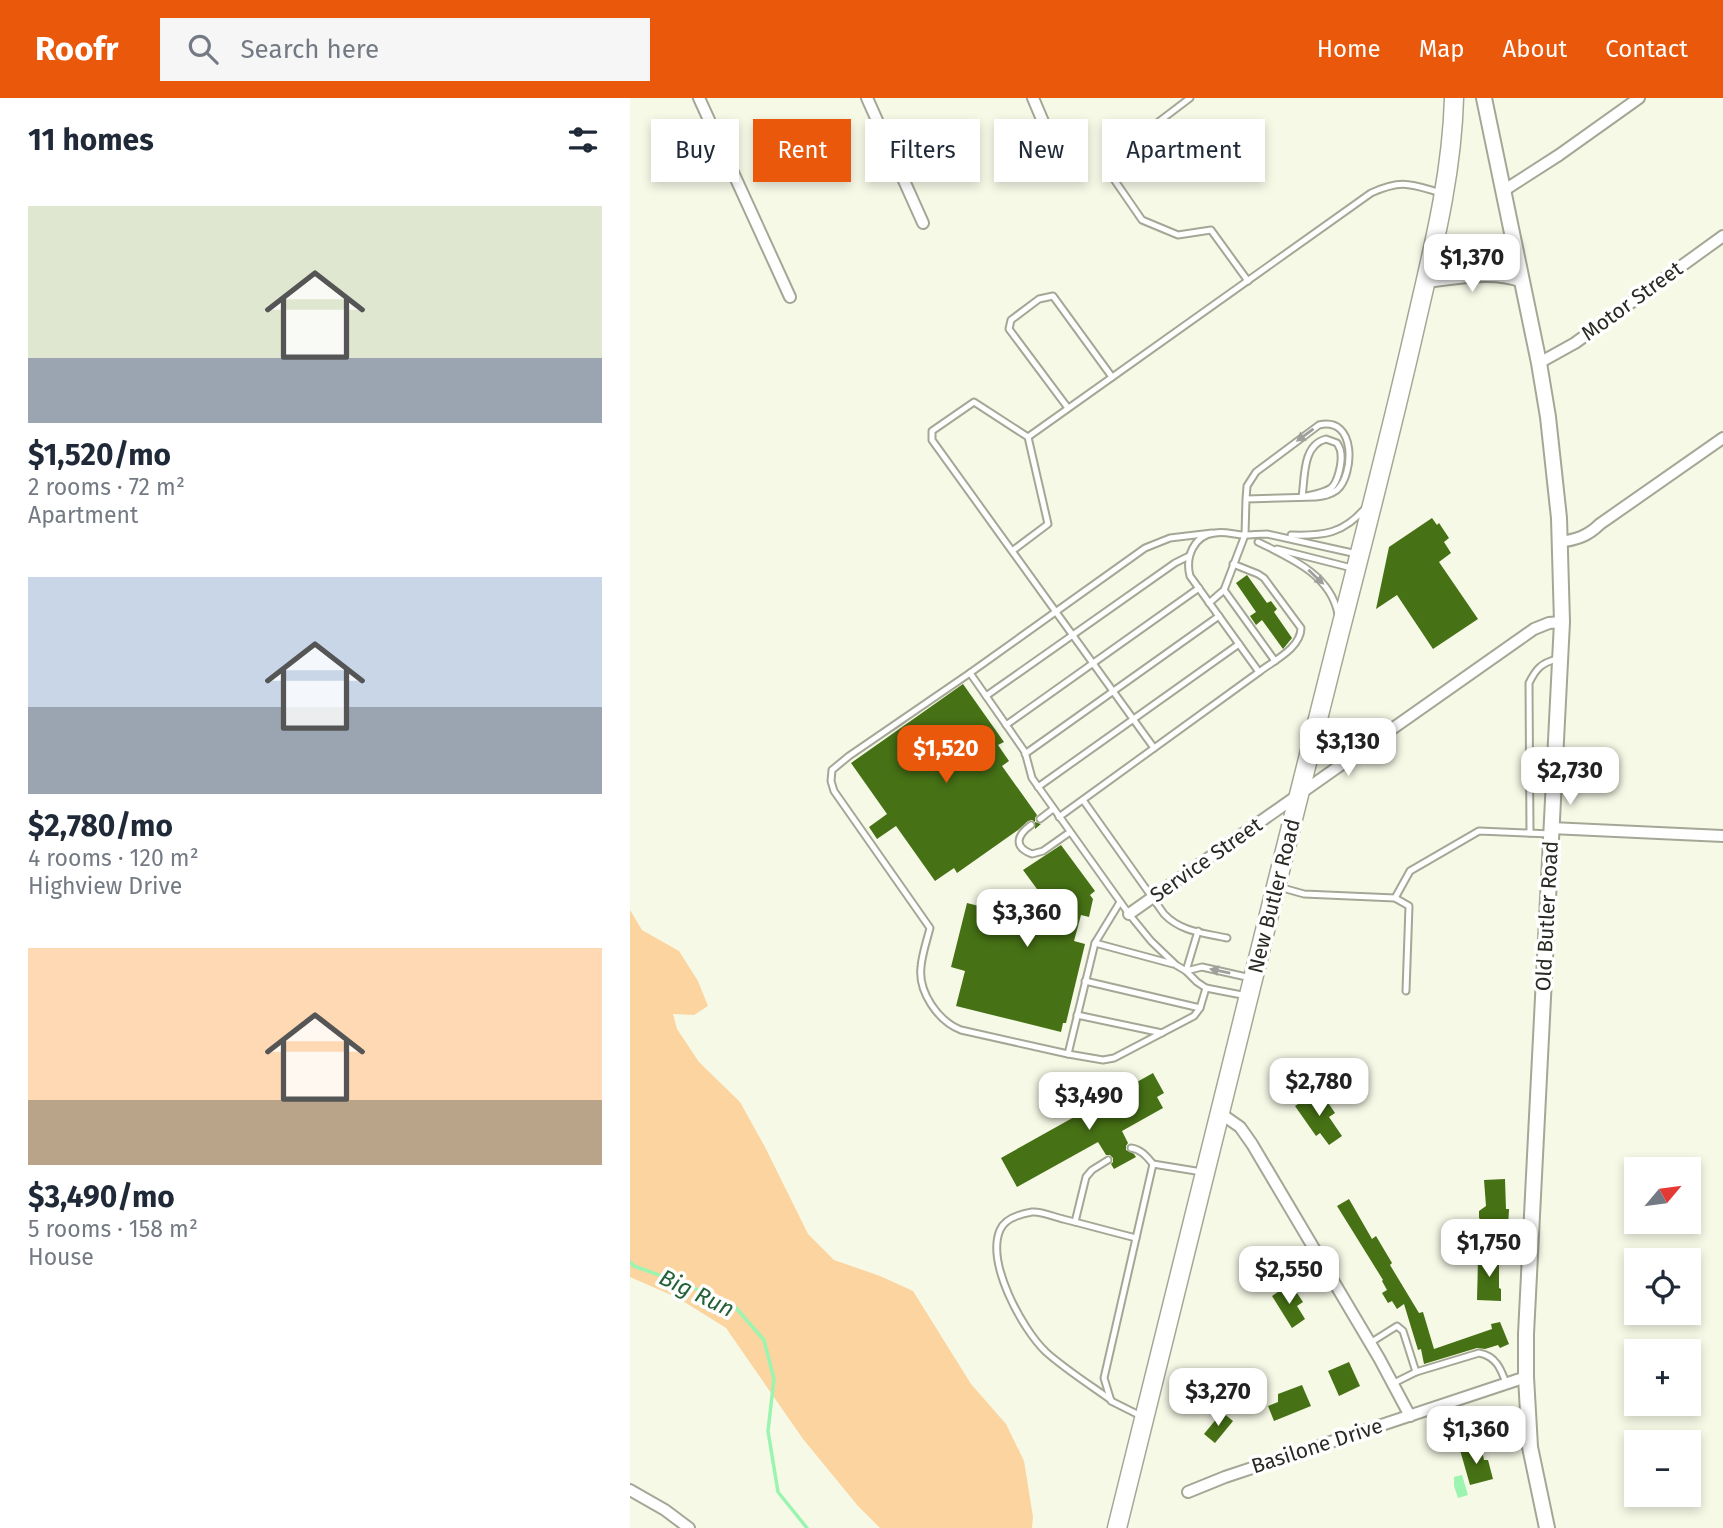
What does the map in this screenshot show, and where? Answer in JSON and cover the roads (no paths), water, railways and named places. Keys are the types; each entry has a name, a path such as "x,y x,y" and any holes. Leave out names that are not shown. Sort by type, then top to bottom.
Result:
{"main road":[{"name":"New Butler Road","path":"1117,1528 1378,482 1444,194 1454,98"}],"street":[{"path":"699,98 790,297"},
{"path":"867,98 923,223"},
{"path":"1033,98 1042,119"},
{"name":"Old Butler Road","path":"1484,98 1539,363 1559,518 1562,622 1526,1377 1530,1447 1547,1528"},
{"path":"1503,191 1639,98"},
{"name":"Motor Street","path":"1539,363 1575,343 1723,236"},
{"path":"1425,282 1497,276 1511,277 1522,282"},
{"path":"1559,542 1573,541 1593,530 1723,438"},
{"name":"Service Street","path":"1129,914 1534,629 1549,623 1562,622"},
{"path":"1551,831 1723,836"},
{"path":"1220,1113 1245,1133 1394,1383 1409,1416"},
{"name":"Basilone Drive","path":"1188,1492 1225,1477 1526,1377"},
{"path":"630,1490 665,1510 689,1528"}],"lane":[{"path":"1190,98 1107,161 1111,176 1142,220 1178,235 1211,230 1248,281"},
{"path":"1028,437 1371,193 1397,183 1409,183 1444,194"},
{"path":"1068,408 1009,329 1011,320 1039,299 1053,296 1112,377"},
{"path":"1012,551 1048,524 1028,437 974,402 932,431 932,440 1055,612 1154,748"},
{"path":"1209,603 1224,590 1245,535 1246,499 1247,486 1250,479 1319,425 1333,425 1344,433 1349,447 1345,476 1333,493 1302,498 1246,499"},
{"path":"1326,439 1337,443 1341,455 1335,484 1325,491 1302,498 1310,449 1326,439"},
{"path":"1206,988 1200,1008 1194,1016 1114,1058 1103,1060 953,1027 929,1001 921,980 920,967 930,928 834,791 832,770 1145,548 1178,537 1212,533 1307,536 1339,530 1358,516 1378,482"},
{"path":"986,696 1189,554 1197,541 1212,533"},
{"path":"1245,535 1294,560 1313,572 1325,585 1337,610 1338,640"},
{"path":"1274,535 1358,562"},
{"path":"1178,537 1186,540 1190,576 1259,672"},
{"path":"1258,542 1273,548 1358,562"},
{"path":"1059,817 1275,661 1299,639 1301,628 1264,578 1233,565"},
{"path":"1006,725 1199,588"},
{"path":"1224,590 1275,661"},
{"path":"1025,754 1219,616"},
{"path":"1038,787 1239,644"},
{"path":"1530,833 1529,684 1535,671 1545,662 1560,658"},
{"path":"970,673 1025,754 1029,770 1038,787 1151,941 1206,988 1248,996"},
{"path":"1083,800 1172,923 1181,928 1227,938"},
{"path":"1040,818 1054,809"},
{"path":"1031,825 1021,833 1019,844 1032,855 1043,851 1070,832"},
{"path":"1395,898 1410,872 1479,831 1551,831"},
{"path":"1276,886 1304,894 1395,898 1409,906 1406,991"},
{"path":"1068,1054 1095,943 1120,902"},
{"path":"1186,971 1198,932"},
{"path":"1095,943 1176,965"},
{"path":"1186,971 1202,967 1253,978"},
{"path":"1085,981 1200,1008"},
{"path":"1077,1015 1162,1033"},
{"path":"1131,1148 1143,1153 1153,1164 1205,1173"},
{"path":"1075,1222 1086,1177 1108,1160"},
{"path":"1111,1400 1104,1377 1153,1164"},
{"path":"1136,1238 1034,1212 1009,1219 1000,1229 999,1266 1006,1290 1019,1316 1045,1351 1111,1400 1145,1418"},
{"path":"1370,1343 1397,1326 1403,1331 1416,1372"},
{"path":"1394,1383 1416,1372 1479,1353 1488,1355 1500,1367 1507,1383"}],"waterway":[{"name":"Big Run","path":"630,1262 736,1308 764,1340 774,1379 768,1431 778,1492 807,1528"}]}
